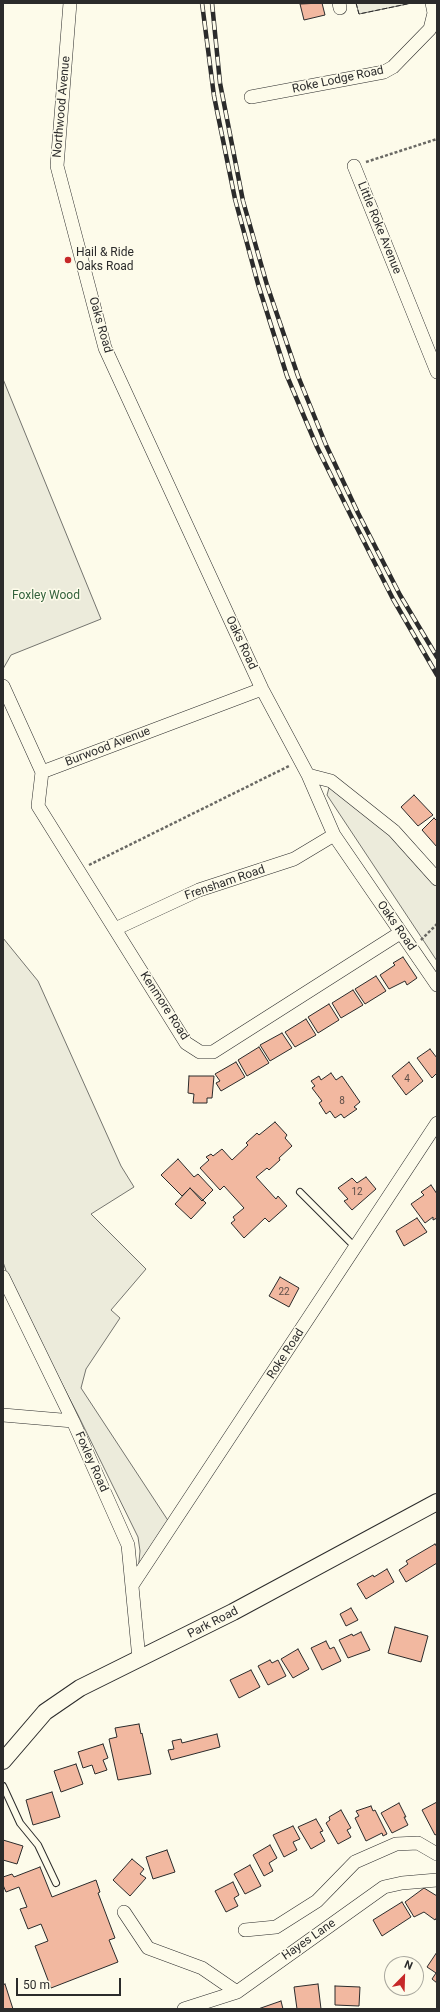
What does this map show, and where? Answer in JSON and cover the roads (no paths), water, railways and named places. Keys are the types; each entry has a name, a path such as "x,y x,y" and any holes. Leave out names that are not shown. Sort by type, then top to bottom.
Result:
{"street":[{"name":"Northwood Avenue","path":"70,3 57,166 87,279"},
{"name":"Roke Lodge Road","path":"251,97 384,72 393,67 430,29 434,17 432,3"},
{"name":"Little Roke Avenue","path":"354,166 437,372"},
{"name":"Oaks Road","path":"87,279 105,348 262,689 308,775 334,835 437,985"},
{"path":"3,686 42,772"},
{"name":"Burwood Avenue","path":"42,772 262,689"},
{"name":"Kenmore Road","path":"42,772 38,806 186,1042 200,1052 213,1052 400,933"},
{"path":"308,775 331,781 394,831 437,879"},
{"name":"Frensham Road","path":"115,929 199,890 294,859 334,835"},
{"name":"Roke Road","path":"133,1584 437,1123"},
{"name":"Foxley Road","path":"3,1277 73,1421 128,1545 133,1584 139,1659"},
{"path":"3,1415 73,1421"},
{"name":"Park Road","path":"3,1761 45,1712 80,1688 233,1612 437,1502"},
{"path":"245,1930 276,1927 317,1901 355,1862 396,1844 418,1843 437,1854"},
{"name":"Hayes Lane","path":"184,2009 237,1992 384,1887 402,1883 437,1880"},
{"path":"124,1912 148,1948 202,1968 237,1992"}],"lane":[{"path":"300,1192 356,1247"},
{"path":"3,1786 20,1824 38,1845 56,1883"}],"railway":[{"path":"202,3 214,96 235,199 258,284 287,376 317,447 353,520 393,599 437,675"},
{"path":"212,3 220,83 243,201 267,285 298,376 326,445 358,513 400,595 437,657"}],"place":[{"name":"Hail & Ride Oaks Road","path":"68,260"}],"park label":[{"name":"Foxley Wood","path":"46,596"}]}
